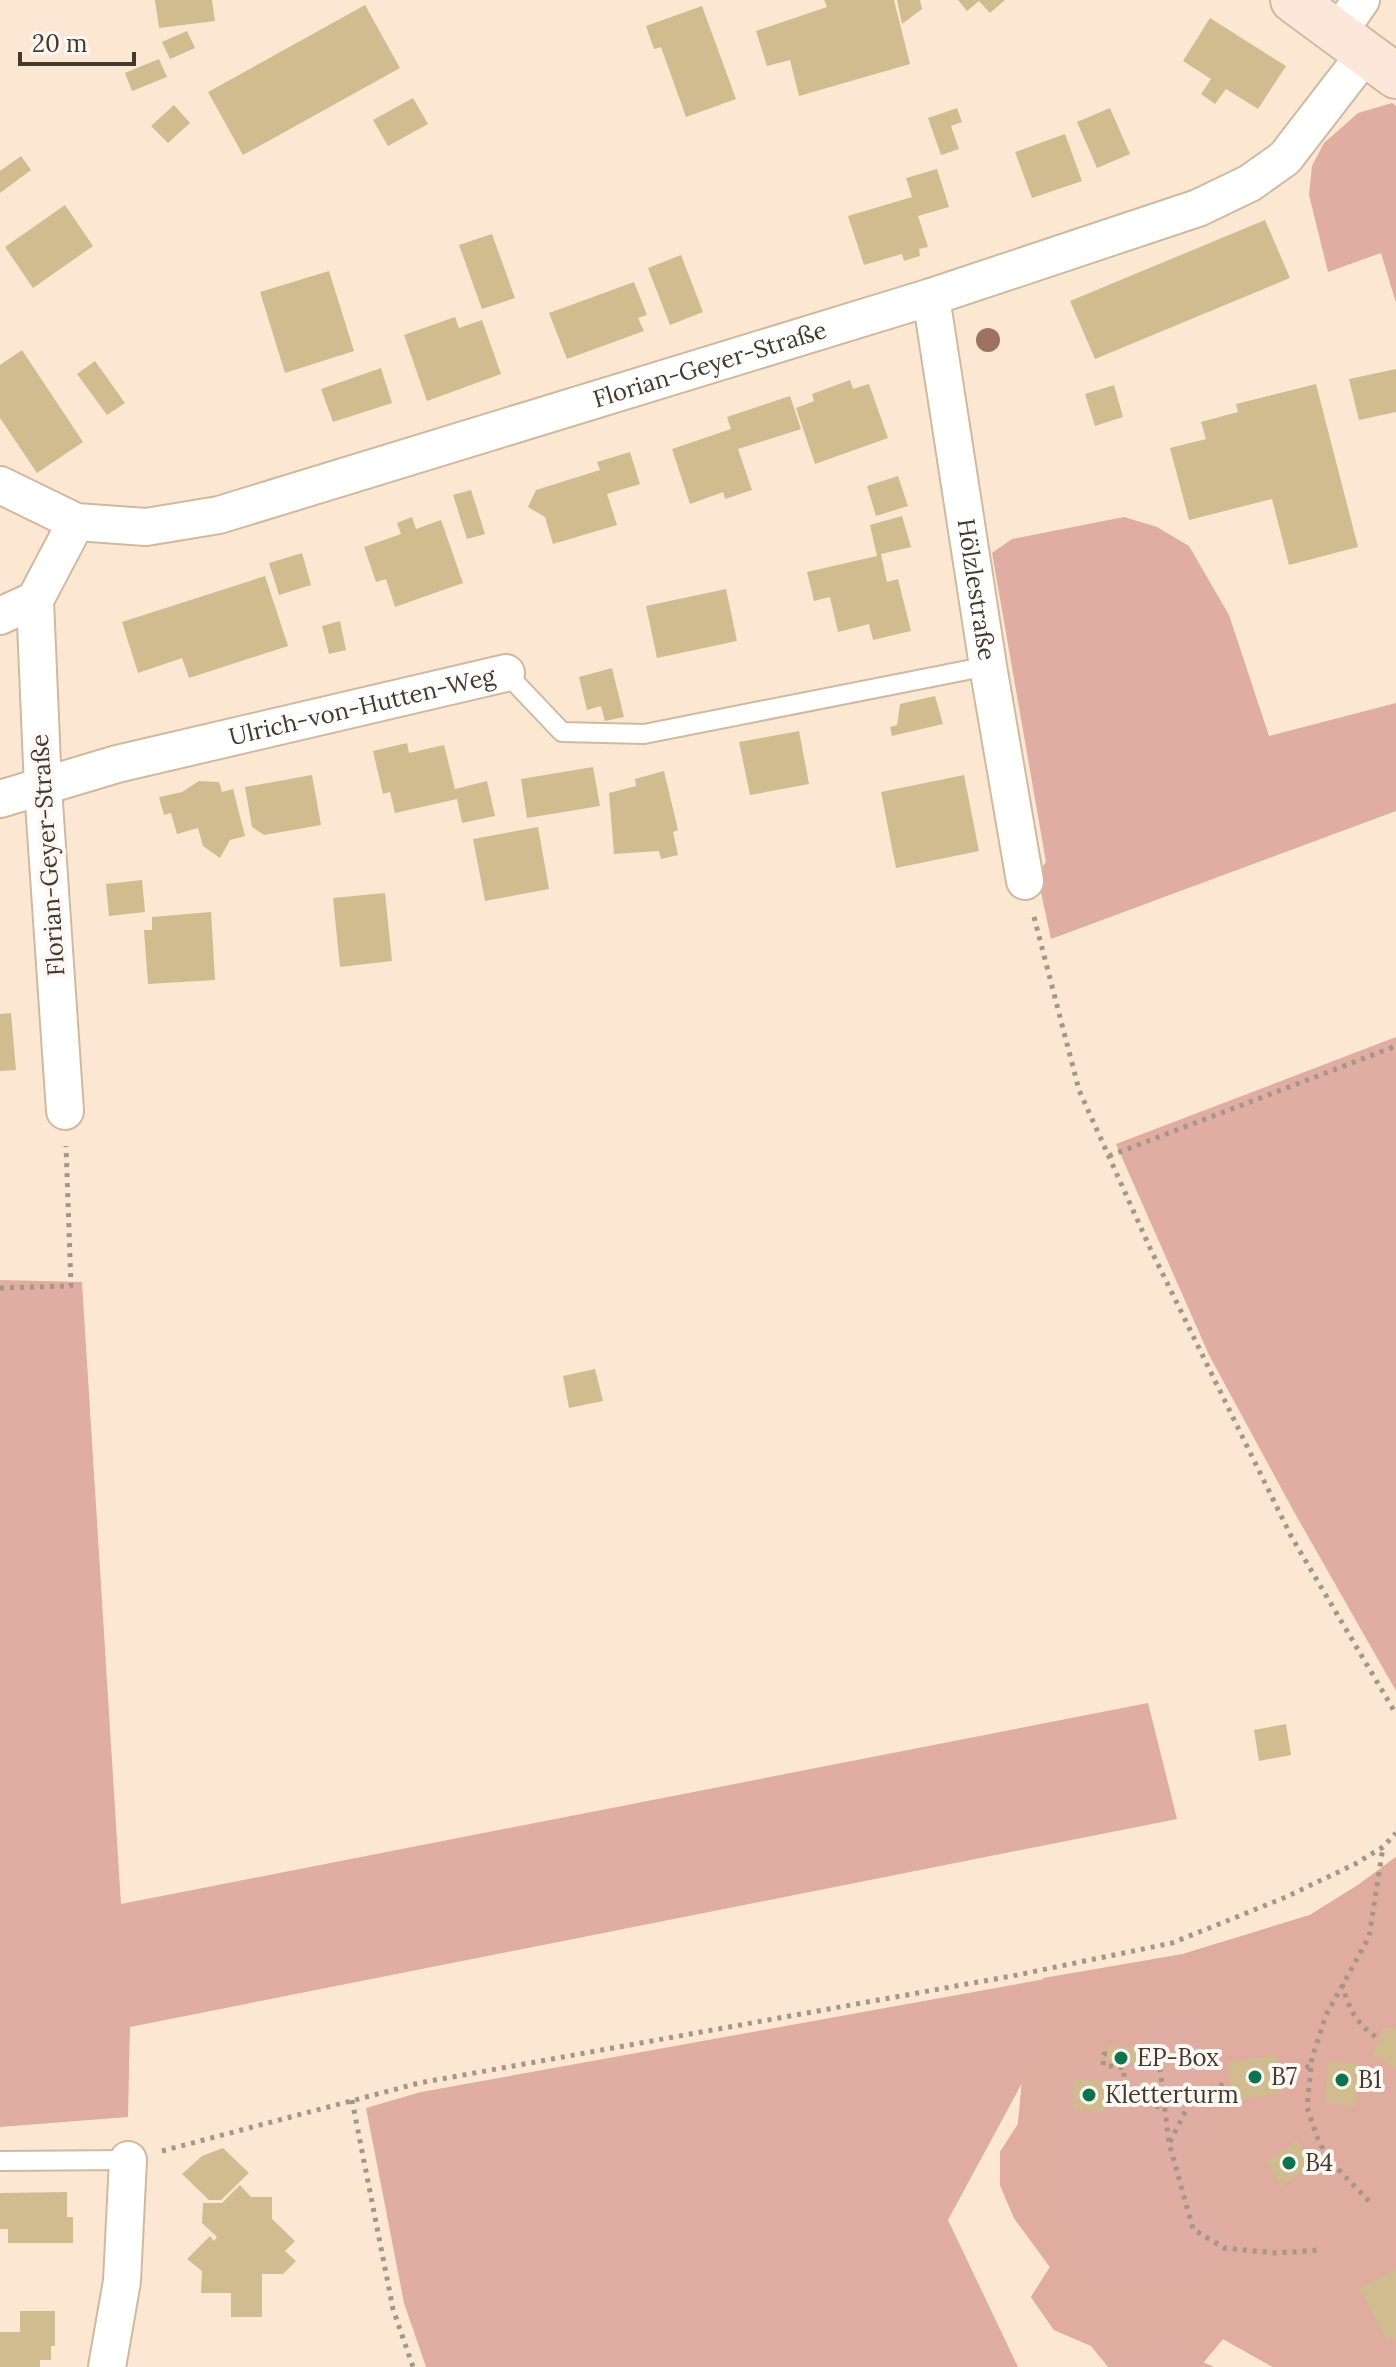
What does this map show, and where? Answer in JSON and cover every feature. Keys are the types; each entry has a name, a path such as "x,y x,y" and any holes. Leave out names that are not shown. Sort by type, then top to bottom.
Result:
{"street":[{"path":"1293,0 1365,40"},
{"name":"Florian-Geyer-Straße","path":"76,522 146,527 219,515 931,297 1198,208 1250,183 1285,158 1365,40"},
{"name":"Hölzlestraße","path":"931,297 1025,881"},
{"path":"0,485 76,522 35,600 0,616"},
{"name":"Florian-Geyer-Straße","path":"35,600 43,788 65,1111"},
{"name":"Ulrich-von-Hutten-Weg","path":"0,799 117,764 506,673"},
{"path":"107,2367 122,2281 127,2230 128,2160"}],"lane":[{"name":"Ulrich-von-Hutten-Weg","path":"506,673 562,732 644,734 988,666"},
{"path":"0,2161 128,2160"}],"path":[{"path":"1025,881 1079,1090 1211,1375 1291,1536 1396,1714"},
{"path":"1109,1156 1396,1046"},
{"path":"0,1288 71,1286 65,1111"},
{"path":"128,2160 419,2083 1017,1975 1172,1943 1286,1897 1355,1864 1383,1847 1396,1833"},
{"path":"1369,2201 1328,2159 1307,2107 1311,2066 1326,2015 1369,1937 1383,1847"},
{"path":"1342,1983 1349,2009 1363,2028 1379,2039"},
{"path":"1107,2054 1104,2054 1103,2065 1124,2068 1124,2101 1166,2108"},
{"path":"1286,2072 1311,2066"},
{"path":"1160,2068 1169,2143 1193,2229 1224,2248 1276,2253 1321,2250"},
{"path":"1169,2143 1193,2096 1224,2084"},
{"path":"352,2100 393,2309 413,2367"}],"shaded area":[{"path":"1392,103 1396,106 1396,303 1381,253 1328,272 1309,195 1312,166 1324,143 1358,113"},
{"path":"1124,517 1157,527 1189,546 1229,615 1269,736 1396,703 1396,811 1051,939 1037,874 1046,862 992,553 1012,539"},
{"path":"1396,1037 1396,1691 1209,1355 1116,1144"},
{"path":"0,1280 82,1282 121,1904 1148,1703 1177,1819 130,2027 128,2117 0,2127"},
{"path":"1396,1857 1396,2367 1273,2367 1223,2339 1203,2362 1214,2367 1108,2367 1091,2346 1054,2330 1031,2297 1050,2267 1014,2218 1000,2185 1000,2152 1018,2124 1022,2083 948,2220 1018,2367 426,2367 404,2303 366,2108 421,2092 1183,1954 1310,1915"},
{"path":"1396,1857 1396,2367 1273,2367 1223,2339 1203,2363 1165,2331 1151,2354 1122,2358 1054,2330 1031,2297 1050,2267 1014,2218 1000,2185 1000,2152 1018,2124 1022,2080 1040,2033 1043,1978 1183,1954 1310,1915","holes":["1193,2024 1212,2135 1180,2144 1202,2208 1228,2239 1218,2256 1199,2264 1191,2293 1156,2281 1089,2280 1058,2209 1049,2164 1070,2059 1107,2061 1108,2046 1136,2048 1135,2063 1142,2033 1172,2025"]}],"building":[{"path":"155,0 212,0 215,21 159,28"},
{"path":"824,0 894,0 910,64 799,96 790,60 767,66 756,31 827,7"},
{"path":"897,0 920,0 922,9 902,24"},
{"path":"958,0 1005,0 990,13 979,1 967,11"},
{"path":"365,5 400,68 243,155 208,92"},
{"path":"702,6 736,99 686,117 661,47 654,49 646,26"},
{"path":"1210,18 1286,66 1258,109 1226,89 1215,104 1201,94 1211,79 1183,61"},
{"path":"187,31 195,48 170,59 162,42"},
{"path":"159,59 167,77 132,91 125,73"},
{"path":"413,98 428,124 388,146 373,120"},
{"path":"174,105 190,123 168,143 151,126"},
{"path":"957,108 962,122 951,126 959,149 941,155 928,118"},
{"path":"1110,108 1130,154 1097,168 1077,122"},
{"path":"1065,134 1082,181 1032,198 1015,152"},
{"path":"21,156 31,170 0,193 0,171"},
{"path":"937,169 949,207 918,216 928,247 919,249 920,256 904,261 902,254 864,265 848,216 912,197 906,178"},
{"path":"65,205 93,246 33,288 5,247"},
{"path":"1265,220 1290,278 1095,359 1070,301"},
{"path":"492,234 515,298 482,309 459,245"},
{"path":"681,255 703,312 670,325 648,268"},
{"path":"329,271 354,351 285,373 260,292"},
{"path":"634,282 647,315 638,318 644,331 567,359 549,313"},
{"path":"455,317 459,328 482,320 501,374 427,401 404,335"},
{"path":"22,350 83,442 37,473 0,418 0,365"},
{"path":"95,361 125,403 107,415 77,374"},
{"path":"381,368 392,403 333,422 321,389"},
{"path":"1396,369 1396,412 1359,420 1349,379"},
{"path":"850,380 853,389 869,384 888,438 815,464 796,408 814,401 812,394"},
{"path":"1316,384 1358,547 1289,565 1272,499 1189,520 1170,448 1206,439 1201,422 1238,412 1236,404"},
{"path":"1114,385 1123,417 1095,426 1085,394"},
{"path":"790,396 801,429 738,449 752,490 725,499 723,492 690,504 672,449 731,429 727,417"},
{"path":"630,452 640,484 607,494 617,525 553,544 545,517 528,507 536,490 600,470 597,462"},
{"path":"898,476 908,506 876,516 867,486"},
{"path":"471,490 485,534 467,539 453,495"},
{"path":"902,516 911,547 881,554 887,582 898,579 911,631 873,640 869,624 838,632 830,597 814,601 807,572 877,556 870,525"},
{"path":"412,517 416,529 441,520 463,583 395,607 386,579 376,582 364,547 401,534 397,523"},
{"path":"302,553 311,585 279,595 269,563"},
{"path":"265,576 288,646 189,678 182,658 138,673 122,622"},
{"path":"726,589 737,641 657,658 646,606"},
{"path":"340,621 346,650 329,654 322,626"},
{"path":"612,668 624,717 605,721 601,706 587,710 579,677"},
{"path":"935,696 943,724 892,736 890,727 897,725 900,704"},
{"path":"799,731 809,784 750,795 739,742"},
{"path":"407,743 409,753 444,745 455,789 487,781 495,816 462,823 457,799 395,813 390,792 383,794 373,751"},
{"path":"593,767 600,806 527,818 521,779"},
{"path":"664,771 678,830 673,832 678,855 661,859 659,851 614,854 609,793 636,786 635,779"},
{"path":"312,775 321,825 264,835 252,827 245,787"},
{"path":"964,775 979,851 896,868 881,792"},
{"path":"199,781 219,782 222,792 233,789 245,836 230,840 220,858 203,846 198,828 177,834 171,813 164,815 159,797 182,792"},
{"path":"538,827 549,889 485,901 473,839"},
{"path":"142,880 145,912 109,916 106,884"},
{"path":"385,893 392,961 340,967 333,898"},
{"path":"211,912 215,980 148,984 144,930 152,930 152,917"},
{"path":"11,1013 16,1070 0,1071 0,1014"},
{"path":"595,1369 603,1401 569,1408 563,1376"},
{"path":"1286,1724 1291,1755 1259,1761 1254,1730"},
{"path":"1384,2027 1396,2028 1396,2069 1373,2055"},
{"name":"EP-Box","path":"1108,2046 1136,2048 1135,2063 1107,2061"},
{"name":"B7","path":"1277,2055 1283,2093 1233,2101 1227,2063"},
{"name":"B1","path":"1328,2061 1359,2064 1356,2106 1325,2103"},
{"name":"Kletterturm","path":"1074,2080 1105,2081 1103,2111 1073,2110"},
{"name":"B4","path":"1297,2141 1313,2165 1281,2186 1266,2162"},
{"path":"223,2148 249,2173 221,2200 209,2200 182,2174 202,2156"},
{"path":"240,2185 251,2197 272,2197 272,2219 295,2241 285,2251 296,2261 283,2274 262,2274 262,2317 231,2317 231,2293 201,2293 202,2271 187,2259 210,2236 214,2241 217,2237 202,2223 203,2203 222,2203"},
{"path":"67,2192 67,2217 73,2217 73,2243 8,2243 8,2229 0,2229 0,2193"},
{"path":"1396,2269 1396,2343 1392,2335 1386,2339 1359,2288"},
{"path":"20,2311 55,2311 55,2346 51,2346 51,2360 40,2360 40,2367 0,2367 0,2332 20,2332"}],"place":[{"name":"EP-Box","path":"1121,2058"},
{"name":"B7","path":"1255,2077"},
{"name":"B1","path":"1342,2080"},
{"name":"Kletterturm","path":"1089,2095"},
{"name":"B4","path":"1289,2163"}]}
